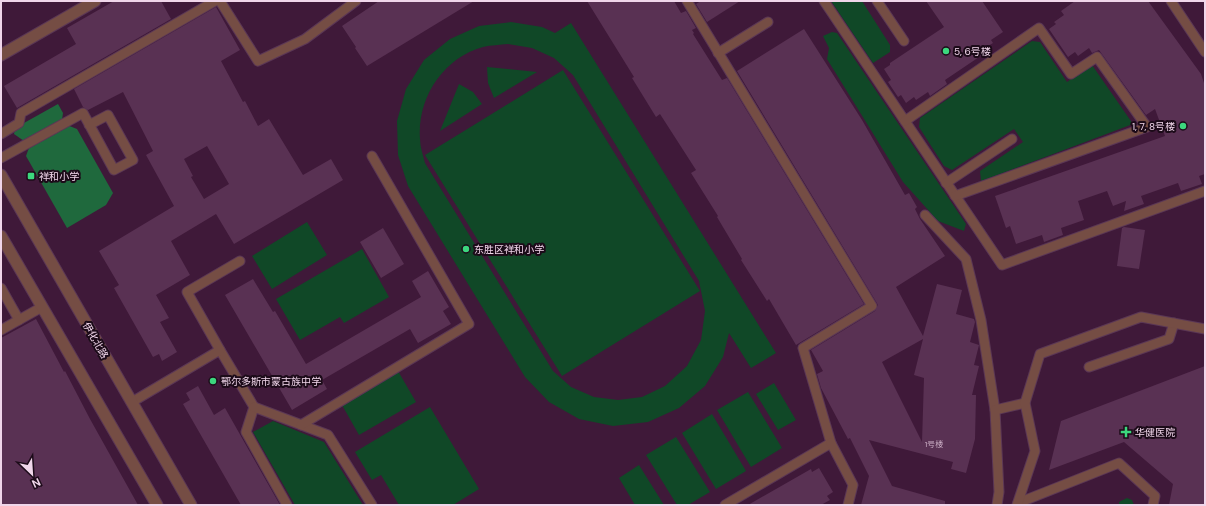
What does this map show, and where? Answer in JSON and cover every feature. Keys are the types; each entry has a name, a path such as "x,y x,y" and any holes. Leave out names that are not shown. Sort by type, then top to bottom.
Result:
{"street":[{"path":"1,55 95,1"},
{"name":"伊化北路","path":"1,175 191,505"},
{"path":"2,242 42,307 157,505"}],"lane":[{"path":"1,134 19,123 21,113 215,1"},
{"path":"220,1 258,61 305,39 356,1"},
{"path":"687,1 872,306 803,348 831,443 853,485 848,505"},
{"path":"824,1 1002,265 1205,191"},
{"path":"877,1 904,41"},
{"path":"1171,1 1205,52"},
{"path":"718,53 768,22"},
{"path":"905,121 1039,28 1071,74 1097,57 1147,127 955,196"},
{"path":"1,158 83,113 114,170 133,160 108,115 90,125"},
{"path":"946,183 1012,139"},
{"path":"301,425 470,324 372,156"},
{"path":"925,215 966,259 981,320 995,410 999,492 997,505"},
{"path":"240,261 186,292 254,407 328,435 372,505"},
{"path":"1,288 19,320"},
{"path":"1,330 42,307"},
{"path":"1018,504 1035,451 1025,403 1040,354 1141,317 1205,329"},
{"path":"1089,367 1169,339 1174,324"},
{"path":"132,402 220,350"},
{"path":"995,410 1025,403"},
{"path":"254,407 246,432 287,505"},
{"path":"725,505 831,443"},
{"path":"1018,504 1119,463 1155,496 1153,505"}],"green space":[{"path":"831,1 862,1 890,45 890,52 873,63"},
{"path":"511,22 542,27 555,33 571,23 776,353 751,368 729,333 723,357 705,386 679,408 648,422 613,426 579,419 549,402 525,377 408,186 398,155 397,121 406,89 424,60 450,39 479,26","holes":["508,44 532,48 554,58 573,75 699,281 705,311 701,340 687,366 665,386 642,397 618,400 594,397 571,387 553,371 425,163 420,139 420,124 423,109 435,82 445,70 456,60 469,52 483,47"]},
{"path":"832,32 837,33 966,224 964,231 938,221 903,182 827,59 829,48 823,36"},
{"path":"1032,41 1040,42 1067,82 1092,65 1133,124 981,181 980,171 1023,142 1014,129 952,170 944,166 919,127 920,118"},
{"path":"487,67 537,72 494,98 488,83"},
{"path":"563,70 700,291 562,376 425,155"},
{"path":"459,84 473,92 482,104 440,131"},
{"path":"58,104 63,113 62,120 24,141 14,134 15,128"},
{"path":"67,125 77,129 113,193 106,205 67,228 26,156 30,145"},
{"path":"307,222 327,255 272,289 252,256"},
{"path":"362,249 389,297 344,323 340,317 300,340 276,299"},
{"path":"398,371 416,402 359,435 342,405"},
{"path":"774,383 796,420 778,430 756,394"},
{"path":"748,392 782,448 751,467 717,410"},
{"path":"430,407 479,489 453,505 399,505 381,475 372,480 355,452"},
{"path":"712,414 746,471 716,489 682,433"},
{"path":"273,421 324,442 363,505 295,505 253,432"},
{"path":"676,437 710,492 688,505 677,505 646,455"},
{"path":"639,465 664,505 635,505 619,478"},
{"path":"1127,498 1132,500 1134,505 1119,505 1119,502"}],"building":[{"path":"114,1 161,1 171,19 17,108 4,86 76,44 67,28"},
{"path":"379,1 474,1 367,66 342,26"},
{"path":"587,1 674,1 681,13 686,11 696,28 692,30 694,33 693,34 722,80 727,78 864,304 796,345 769,299 767,301 741,260 742,259 717,217 718,216 691,173 696,170 660,114 656,117 632,78 634,77"},
{"path":"701,1 740,1 707,22 696,4"},
{"name":"5, 6号楼","path":"926,1 982,1 1003,32 991,40 993,43 983,49 985,53 945,80 947,84 930,96 928,92 916,100 914,97 906,103 901,95 898,97 888,82 891,80 884,69 890,65 890,63 944,27"},
{"name":"1, 7, 8号楼","path":"1075,1 1148,1 1201,74 1205,86 1205,174 1199,176 1202,184 1181,191 1178,183 1141,196 1144,204 1124,211 1126,201 1113,206 1107,191 1078,201 1084,220 1061,228 1063,235 1044,242 1042,235 1016,244 1010,226 1006,228 995,196 1165,136 1155,109 1146,115 1099,50 1092,53 1089,48 1078,56 1075,52 1068,57 1049,29 1056,24 1054,22 1064,15 1061,11"},
{"path":"216,7 240,50 221,61 258,126 269,119 303,175 331,159 343,180 234,244 216,214 171,241 190,275 156,295 169,318 160,322 177,352 162,361 159,354 153,357 114,288 119,285 99,251 174,206 146,155 153,151 123,92 88,110 83,107 74,89","holes":["207,146 229,184 204,199 191,177 193,176 184,159"]},
{"path":"804,29 862,120 905,195 909,193 917,207 915,209 920,219 945,256 896,287 923,336 937,284 962,290 956,314 974,319 975,322 970,342 979,345 974,365 979,366 972,395 976,395 975,439 966,473 951,469 953,462 869,440 892,486 945,501 945,505 861,505 869,476 850,438 848,439 821,388 817,374 823,371 811,350 875,311 878,305 737,71","holes":["923,339 914,375 924,378 922,442 882,362"]},
{"path":"383,228 404,264 381,278 360,242"},
{"path":"1122,228 1145,230 1139,269 1117,266"},
{"path":"428,271 449,307 443,311 451,324 418,343 410,329 322,380 327,389 292,410 225,295 253,279 273,312 275,311 306,364 421,297 412,281"},
{"path":"36,319 138,505 1,505 1,338"},
{"name":"华健医院","path":"1205,366 1205,505 1169,505 1173,484 1124,442 1049,470 1061,421"},
{"path":"198,386 214,415 225,408 280,505 241,505 183,404 190,400 186,393"},
{"path":"819,468 833,492 827,496 830,500 821,505 748,505 811,469 812,472"}],"place":[{"name":"5, 6号楼","path":"946,51"},
{"name":"1, 7, 8号楼","path":"1183,126"},
{"name":"祥和小学","path":"31,176"},
{"name":"东胜区祥和小学","path":"466,249"},
{"name":"鄂尔多斯市蒙古族中学","path":"213,381"},
{"name":"华健医院","path":"1126,432"}]}
